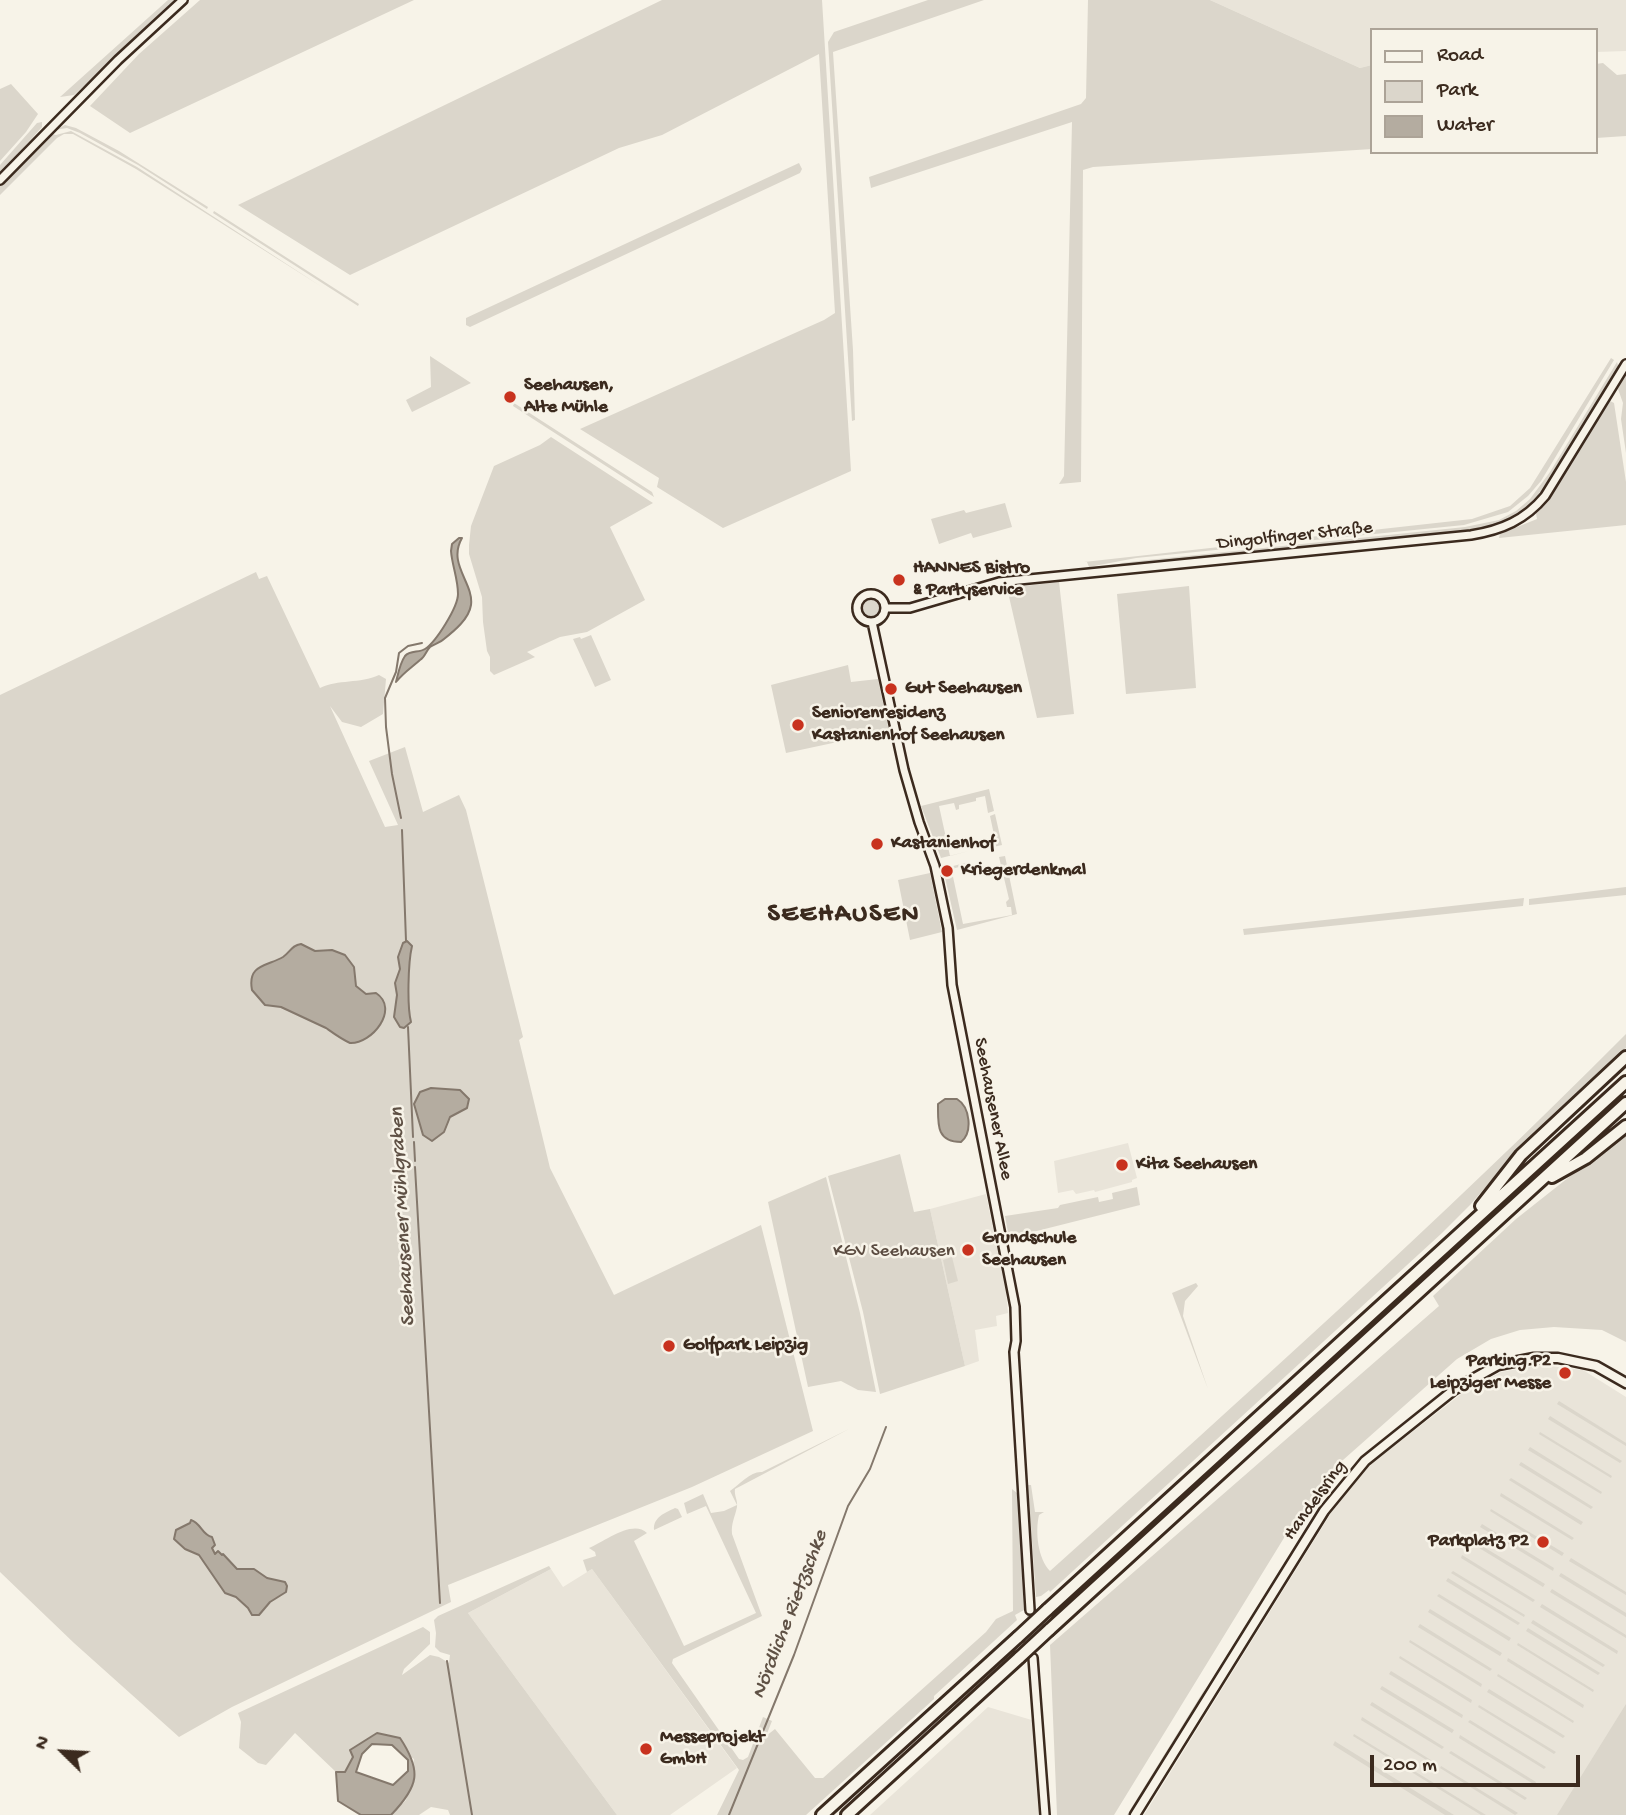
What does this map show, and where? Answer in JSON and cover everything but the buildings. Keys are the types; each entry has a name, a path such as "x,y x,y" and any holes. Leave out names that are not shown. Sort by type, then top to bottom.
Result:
{"highway":[{"path":"1469,1223 1521,1154 1626,1057"},
{"path":"822,1815 1626,1082"},
{"path":"847,1815 1626,1103"},
{"path":"1535,1188 1586,1158 1626,1126"}],"main road":[{"name":"Handelsring","path":"1135,1815 1324,1511 1365,1461 1455,1389 1498,1365 1534,1357 1558,1359 1596,1366 1626,1384"}],"street":[{"path":"0,180 118,60 183,0"},
{"name":"Dingolfinger Straße","path":"885,608 910,608 999,582 1496,530 1529,513 1545,496 1626,364"},
{"path":"867,595 877,595 882,599 885,608 881,617 872,622 860,616 857,607 860,599 867,595"},
{"name":"Seehausener Allee","path":"872,622 904,770 935,866 948,928 952,985 1015,1307 1014,1352 1030,1610"},
{"path":"1033,1658 1045,1815"}],"shaded area":[{"path":"1210,0 1626,0 1626,51 1598,52 1598,28 1370,28 1370,66 1360,68"},
{"path":"1128,1143 1137,1178 1132,1182 1095,1192 1076,1194 1073,1190 1058,1193 1054,1161"},
{"name":"Grundschule Seehausen","path":"986,1194 1008,1313 996,1316 997,1326 975,1330 979,1361 965,1366 930,1209"},
{"path":"1541,1365 1583,1370 1626,1397 1626,1815 1144,1815 1351,1485 1367,1467 1465,1391 1501,1372"},
{"path":"551,1569 563,1587 592,1569 737,1768 670,1815 617,1815 468,1613"},
{"path":"988,1707 1035,1721 1041,1815 870,1815"}],"green space":[{"path":"168,0 178,0 74,95 60,97"},
{"path":"200,0 414,0 130,133 90,106 139,54"},
{"path":"662,0 822,0 851,471 723,528 657,487 659,478 580,429 835,313 819,54 662,135 619,148 350,275 238,205"},
{"path":"928,0 984,0 833,52 853,350 855,420 852,421 828,42 834,32"},
{"path":"1088,0 1210,0 1360,68 1370,66 1370,149 1093,167 1083,170 1081,482 1059,484 1064,476 1072,122 871,188 869,177 1081,104 1086,98"},
{"path":"1603,63 1617,75 1626,74 1626,136 1598,138 1598,64"},
{"path":"11,84 38,114 0,161 0,89"},
{"path":"42,122 42,127 0,174 0,165 37,123"},
{"path":"65,125 119,151 208,207 207,209 138,165 80,133 67,128 55,130"},
{"path":"71,131 137,167 322,287 136,169 73,134 64,134 57,138 0,195 0,186 52,134"},
{"path":"799,163 802,169 800,173 470,327 466,325 466,318"},
{"path":"214,211 359,304 358,306 213,213"},
{"path":"430,356 471,383 412,412 406,400 431,387"},
{"path":"1611,358 1614,360 1541,481 1508,512 1464,525 1136,558 1089,567 1087,562 1084,562 1472,519 1510,506 1530,488"},
{"path":"1617,362 1619,369 1549,482 1520,515 1504,523 1473,531 1109,568 1138,561 1465,527 1499,520 1530,499 1550,472"},
{"path":"1626,372 1626,453 1621,419 1623,403 1618,389"},
{"path":"1610,401 1614,403 1626,482 1626,525 1499,538 1500,534 1537,519 1536,513 1550,496"},
{"path":"514,403 652,492 654,497 513,406"},
{"path":"551,437 653,503 610,527 645,600 587,632 560,637 527,652 535,657 494,675 490,671 482,597 469,554 471,526 494,466 540,445"},
{"path":"1005,503 1012,527 973,538 971,533 939,544 931,519"},
{"name":"Golfpark Leipzig","path":"256,572 259,579 267,576 320,688 379,675 386,679 383,714 361,727 342,722 330,706 385,827 398,825 369,761 405,747 423,812 459,795 466,810 523,1037 519,1040 550,1168 614,1295 761,1225 813,1431 692,1487 448,1585 451,1602 232,1707 179,1737 0,1572 0,695"},
{"path":"1059,582 1074,714 1037,718 1007,588"},
{"path":"1189,586 1196,688 1126,694 1117,594"},
{"path":"871,600 879,608 871,616 863,608"},
{"path":"591,635 611,680 595,687 573,639"},
{"path":"848,665 851,682 878,679 889,731 786,753 771,685"},
{"path":"989,789 994,811 988,813 985,796 959,805 956,810 954,803 939,806 950,856 941,858 921,806"},
{"path":"995,814 1002,845 980,850 996,844 990,816"},
{"path":"1005,856 1017,914 957,930 944,873 950,872 949,867 969,862 972,864 955,868 952,872 963,924 1012,915 1011,907 1007,907 1006,902 1009,899 999,857"},
{"path":"930,873 942,932 910,940 898,880"},
{"path":"1626,887 1626,895 1529,905 1529,899"},
{"path":"1524,898 1523,906 1244,935 1243,929"},
{"path":"1626,1034 1626,1048 1514,1155 1442,1233 1050,1592 1049,1590 1036,1597 1028,1485 1031,1485 1035,1512 1044,1512 1039,1515 1037,1529 1040,1552 1050,1571 1414,1240"},
{"path":"1626,1132 1626,1342 1602,1330 1554,1327 1520,1330 1491,1339 1457,1359 1334,1468 1287,1533 1114,1815 1057,1815 1050,1645 1439,1306 1433,1296 1516,1219"},
{"name":"KGV Seehausen","path":"900,1154 914,1212 930,1209 965,1366 880,1394 863,1312 828,1176"},
{"name":"KGV Seehausen","path":"826,1177 860,1313 876,1392 858,1390 841,1381 808,1387 768,1202"},
{"path":"1137,1187 1140,1205 1009,1238 1005,1216 1058,1208 1060,1205 1098,1197 1099,1202 1113,1199 1112,1193"},
{"path":"952,1257 958,1281 948,1284 943,1260"},
{"path":"1196,1283 1198,1286 1185,1301 1183,1316 1208,1389 1172,1293"},
{"path":"1559,1401 1626,1443 1626,1446 1557,1404"},
{"path":"1550,1416 1622,1461 1620,1463 1548,1419"},
{"path":"849,1429 735,1489 737,1505 730,1491 758,1472"},
{"path":"1540,1432 1612,1476 1611,1478 1539,1434"},
{"path":"1530,1447 1602,1492 1601,1494 1528,1450"},
{"path":"1521,1462 1593,1507 1591,1509 1519,1465"},
{"path":"1511,1478 1583,1522 1581,1525 1509,1480"},
{"path":"1012,1489 1017,1493 1024,1610 1015,1615 1017,1620 934,1696 934,1699 806,1815 717,1815 739,1770 592,1569 587,1572 583,1560 596,1556 589,1548 619,1533 634,1528 647,1533 634,1541 684,1646 756,1613 706,1506 687,1514 684,1503 703,1494 711,1513 737,1505 732,1534 762,1616 673,1659 672,1663 739,1759 748,1757 763,1717 772,1721 766,1736 775,1729 815,1778 823,1778 986,1632 996,1619 1013,1611"},
{"path":"1501,1493 1574,1538 1572,1540 1500,1496"},
{"path":"675,1508 682,1517 654,1530 658,1519"},
{"path":"1491,1509 1564,1553 1562,1556 1490,1511"},
{"path":"1482,1524 1554,1568 1553,1571 1480,1527"},
{"path":"1472,1540 1545,1584 1543,1587 1471,1543"},
{"path":"1462,1555 1535,1600 1533,1602 1461,1558"},
{"path":"1571,1558 1626,1592 1626,1595 1569,1561"},
{"path":"549,1566 551,1569 468,1613 617,1815 450,1815 448,1810 431,1807 419,1815 391,1815 406,1800 414,1759 376,1733 353,1757 345,1772 336,1772 295,1733 266,1765 258,1763 239,1748 241,1722 238,1713 423,1627 430,1632 430,1644 404,1669 402,1675 430,1655 449,1663 450,1655 435,1647 434,1620 438,1616"},
{"path":"1453,1571 1525,1615 1524,1617 1451,1573"},
{"path":"1561,1573 1626,1613 1626,1617 1559,1576"},
{"path":"1448,1578 1520,1623 1518,1625 1446,1581"},
{"path":"1552,1589 1626,1635 1626,1638 1550,1592"},
{"path":"1439,1594 1511,1638 1509,1641 1437,1596"},
{"path":"1542,1604 1618,1651 1617,1654 1540,1607"},
{"path":"1430,1609 1502,1653 1500,1656 1428,1612"},
{"path":"1533,1620 1605,1665 1603,1667 1531,1623"},
{"path":"1420,1624 1492,1669 1490,1671 1418,1627"},
{"path":"1528,1628 1600,1673 1598,1675 1526,1631"},
{"path":"1410,1640 1482,1684 1481,1687 1409,1642"},
{"path":"1518,1643 1594,1690 1593,1692 1517,1645"},
{"path":"1400,1656 1472,1700 1471,1703 1399,1658"},
{"path":"1508,1658 1584,1705 1583,1708 1507,1661"},
{"path":"1391,1671 1463,1715 1462,1718 1389,1674"},
{"path":"1498,1674 1574,1721 1573,1723 1497,1676"},
{"path":"1382,1686 1454,1730 1452,1733 1380,1689"},
{"path":"1206,1687 1190,1719 1131,1815 1127,1815"},
{"path":"1489,1689 1565,1736 1563,1738 1487,1692"},
{"path":"1372,1702 1444,1747 1442,1749 1370,1705"},
{"path":"1626,1704 1626,1815 1557,1815"},
{"path":"1479,1705 1556,1752 1554,1754 1478,1707"},
{"path":"1362,1717 1434,1762 1433,1764 1361,1720"},
{"path":"1470,1720 1546,1767 1544,1769 1468,1722"},
{"path":"1354,1734 1486,1815 1481,1815 1353,1736"},
{"path":"1460,1735 1536,1782 1535,1785 1459,1738"},
{"path":"1335,1741 1454,1815 1445,1815 1333,1745"},
{"path":"1451,1751 1527,1798 1525,1800 1449,1753"},
{"path":"1441,1766 1518,1813 1515,1815 1440,1768"}],"water":[{"path":"462,538 458,547 459,565 471,597 470,610 456,628 430,647 422,659 396,682 405,656 430,645 446,624 454,607 458,588 451,551 452,544"},
{"path":"407,941 412,946 408,985 411,1022 404,1028 400,1027 394,1017 397,995 395,983 400,969 398,957 403,943"},
{"path":"301,944 315,951 332,950 345,955 354,967 356,986 366,994 376,993 383,1000 384,1016 367,1038 350,1043 326,1028 281,1007 265,1005 252,990 253,975 260,967 283,957 293,947"},
{"path":"431,1088 460,1090 469,1099 467,1108 450,1117 444,1132 432,1141 423,1135 414,1104 420,1092"},
{"path":"945,1099 957,1099 967,1113 967,1132 961,1142 947,1139 940,1130 938,1104"},
{"path":"191,1520 212,1537 215,1554 218,1551 223,1554 237,1569 254,1569 267,1578 285,1582 286,1592 270,1602 259,1615 252,1615 236,1597 225,1593 199,1555 185,1549 174,1539 176,1530"},
{"path":"377,1733 400,1738 412,1760 414,1778 412,1787 391,1815 361,1815 338,1801 336,1772 345,1772 353,1757 350,1750","holes":["372,1744 392,1745 408,1760 408,1771 393,1785 356,1772 362,1754"]}],"waterway":[{"name":"Seehausener Mühlgraben","path":"401,818 392,774 385,698 396,672 399,653 408,646 422,643"},
{"name":"Seehausener Mühlgraben","path":"402,830 406,941"},
{"name":"Seehausener Mühlgraben","path":"408,1027 413,1137"},
{"name":"Seehausener Mühlgraben","path":"414,1142 415,1161"},
{"name":"Seehausener Mühlgraben","path":"415,1167 440,1603"},
{"name":"Nördliche Rietzschke","path":"729,1815 794,1655 848,1506 870,1469 886,1427"},
{"name":"Seehausener Mühlgraben","path":"447,1661 472,1815"}],"tunnel":[{"path":"1030,1610 1032,1647"}],"place":[{"name":"Seehausen, Alte Mühle","path":"510,397"},
{"name":"HANNES Bistro & Partyservice","path":"899,580"},
{"name":"Gut Seehausen","path":"891,689"},
{"name":"Seniorenresidenz Kastanienhof Seehausen","path":"798,725"},
{"name":"Kastanienhof","path":"877,844"},
{"name":"Kriegerdenkmal","path":"947,871"},
{"name":"Kita Seehausen","path":"1122,1165"},
{"name":"Grundschule Seehausen","path":"968,1250"},
{"name":"Golfpark Leipzig","path":"669,1346"},
{"name":"Parking P2 Leipziger Messe","path":"1565,1373"},
{"name":"Parkplatz P2","path":"1543,1542"},
{"name":"Messeprojekt GmbH","path":"646,1749"}],"district":[{"name":"SEEHAUSEN","path":"844,916"}]}
